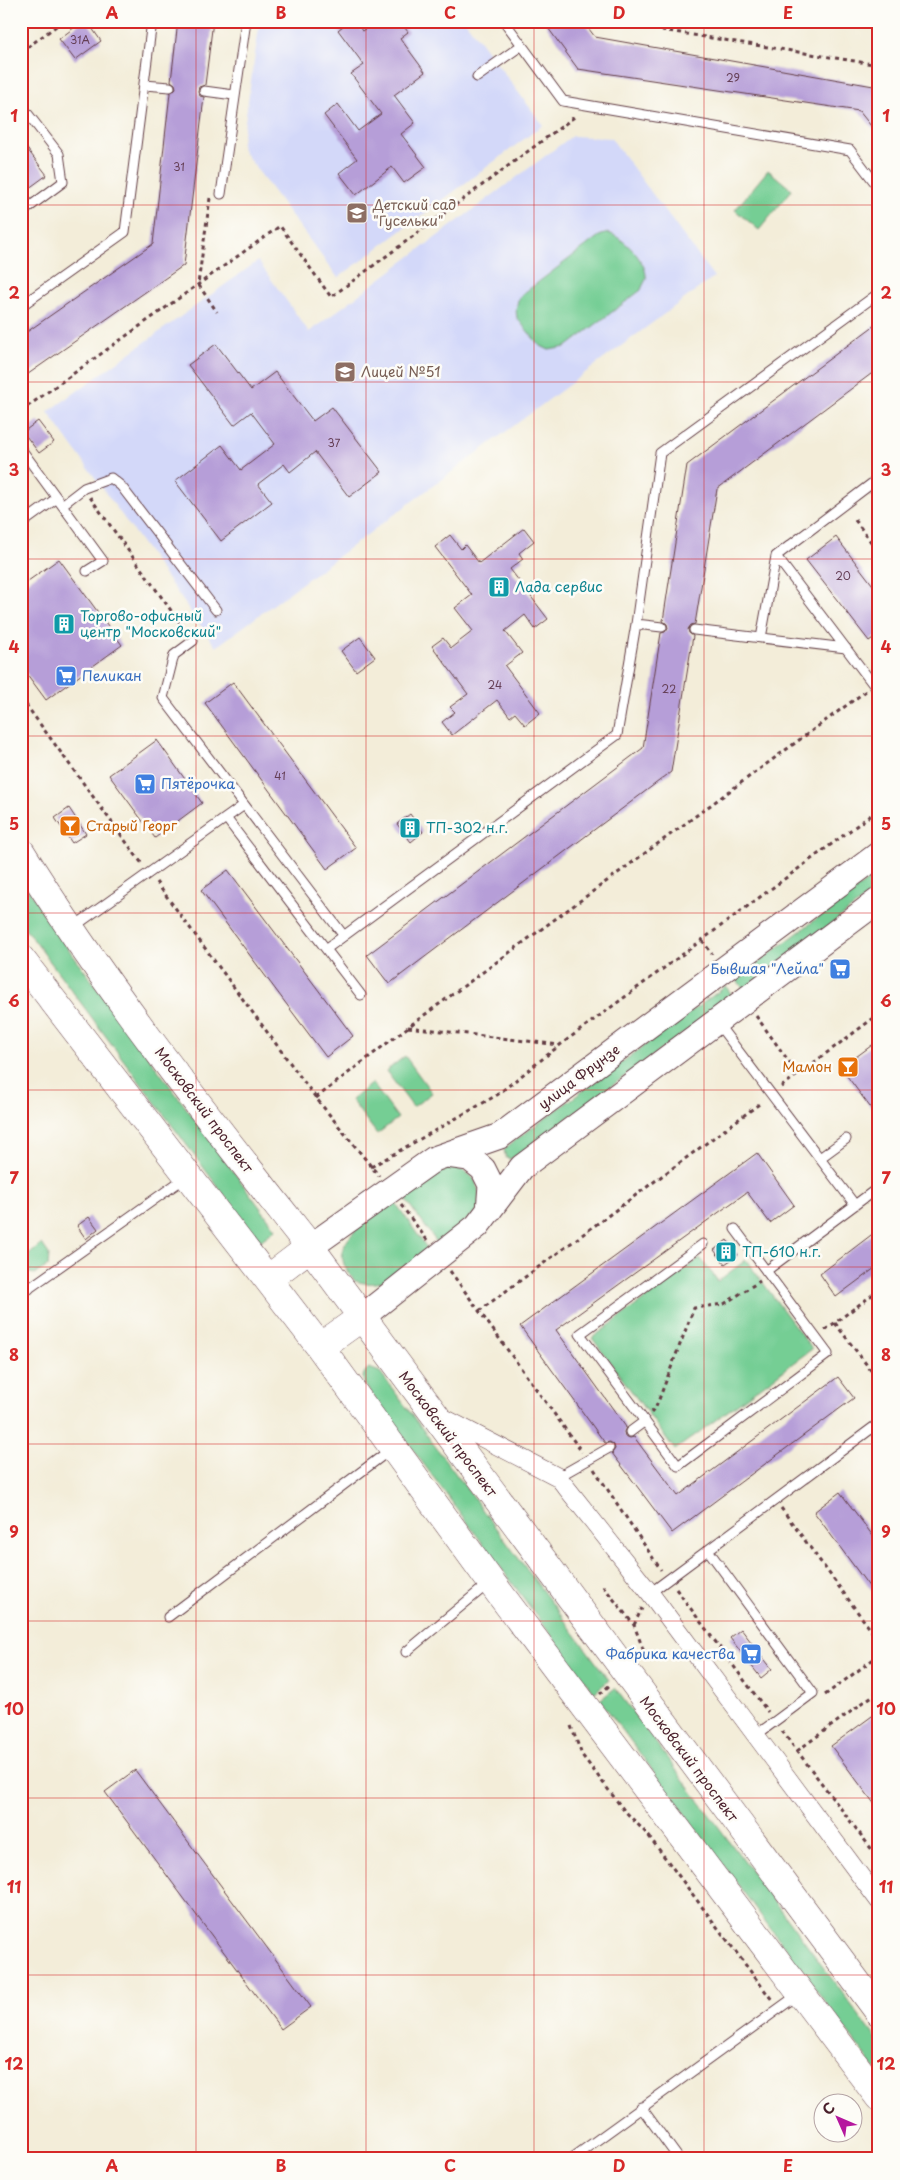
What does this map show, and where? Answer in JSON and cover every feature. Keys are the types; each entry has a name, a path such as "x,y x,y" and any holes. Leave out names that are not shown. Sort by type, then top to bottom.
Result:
{"main road":[{"name":"Московский проспект","path":"21,852 70,929 245,1166 310,1247 879,2012"},
{"name":"улица Фрунзе","path":"268,1279 434,1159 500,1136 879,854"},
{"path":"320,1347 362,1317 477,1226 522,1166 879,900"},
{"path":"21,959 320,1347 491,1582 879,2097"},
{"path":"500,1136 494,1147 497,1164 509,1170 522,1166"},
{"path":"447,1155 469,1158 483,1169 491,1185 489,1211"}],"street":[{"path":"431,1411 558,1477 650,1593 755,1736 878,1898"}],"lane":[{"path":"21,306 125,232 152,21"},
{"path":"221,194 246,21"},
{"path":"504,21 563,101 850,150 879,188"},
{"path":"477,77 522,45"},
{"path":"144,84 170,88"},
{"path":"204,91 234,95"},
{"path":"21,105 59,154 63,182 21,213"},
{"path":"326,949 617,735 636,624 660,453 879,293"},
{"path":"21,449 103,561 87,571"},
{"path":"21,524 84,488 111,478 121,486 216,610"},
{"path":"761,638 776,556 879,478"},
{"path":"776,556 876,689"},
{"path":"636,624 662,626"},
{"path":"694,630 846,648"},
{"path":"192,641 174,655 163,698 344,936"},
{"path":"70,929 244,805"},
{"path":"226,818 361,995"},
{"path":"716,1021 770,1095 855,1205"},
{"path":"820,1158 846,1139"},
{"path":"21,1294 188,1175"},
{"path":"767,1273 879,1187"},
{"path":"703,1244 580,1334 678,1466 828,1354 734,1229"},
{"path":"21,1278 29,1289"},
{"path":"630,1432 645,1421"},
{"path":"650,1593 879,1422"},
{"path":"168,1617 392,1448"},
{"path":"558,1477 608,1448"},
{"path":"708,1550 813,1693 755,1736"},
{"path":"406,1652 491,1582"},
{"path":"571,2159 801,1992"},
{"path":"641,2107 679,2159"}],"path":[{"path":"21,52 63,21"},
{"path":"606,21 879,65"},
{"path":"21,411 280,226 331,297 589,106"},
{"path":"84,488 192,641"},
{"path":"854,520 879,553"},
{"path":"21,698 316,1098 408,1027 876,689"},
{"path":"371,1167 497,1096 560,1045 879,809"},
{"path":"479,1311 879,1014"},
{"path":"408,1027 560,1045"},
{"path":"645,1421 656,1407 694,1308 724,1304 767,1273"},
{"path":"816,1338 879,1290"},
{"path":"835,1323 879,1381"},
{"path":"775,1500 879,1641"},
{"path":"603,1586 634,1626 646,1656"},
{"path":"818,1700 879,1655"},
{"path":"597,1696 611,1684"},
{"path":"797,1751 879,1690"},
{"path":"569,1718 582,1755 623,1809 648,1835 778,2009"}],"shaded area":[{"name":"Детский сад \"Гусельки\"","path":"260,21 465,21 543,125 338,278 241,148"},
{"name":"Лицей №51","path":"572,136 611,138 714,277 216,647 48,412 258,261 309,332"}],"green space":[{"path":"768,170 792,190 759,230 735,210"},
{"path":"608,233 621,239 639,258 646,272 646,279 641,290 566,347 549,350 539,345 517,318 518,300 524,293 599,236"},
{"path":"879,872 879,888 744,989 736,979"},
{"path":"21,877 50,924 276,1229 259,1242 21,925"},
{"path":"726,986 733,997 517,1155 510,1159 506,1158 504,1150 509,1145"},
{"path":"405,1056 432,1093 413,1107 386,1071"},
{"path":"372,1083 398,1118 377,1134 351,1100"},
{"path":"451,1167 467,1173 476,1182 479,1195 478,1211 438,1244 403,1196 441,1169"},
{"path":"395,1202 429,1251 403,1271 386,1280 377,1283 355,1281 346,1268 343,1256 345,1245 351,1235 361,1226"},
{"path":"42,1244 49,1254 48,1266 35,1274 27,1272 23,1269 21,1261"},
{"path":"700,1258 718,1281 746,1260 812,1349 675,1450 592,1338"},
{"path":"369,1368 380,1372 609,1680 594,1693 367,1388 363,1377"},
{"path":"615,1688 879,2042 879,2074 600,1700"}],"building":[{"path":"83,21 87,21 101,41 75,60 59,39"},
{"path":"178,21 213,21 205,85 199,87 198,91 200,96 204,97 184,265 21,379 21,336 153,244 170,93 176,88 175,84 171,81"},
{"path":"349,21 355,21 362,31 376,21 400,21 408,32 400,38 425,72 394,95 415,123 401,134 426,167 404,183 392,167 356,195 339,173 357,159 324,115 338,104 358,131 381,114 351,74 364,65 338,30"},
{"path":"543,21 583,21 595,37 879,87 879,136 859,111 578,69"},
{"path":"21,141 47,175 21,194"},
{"path":"879,322 879,368 717,489 695,624 691,625 688,629 689,633 693,636 671,772 389,984 367,955 643,748 661,633 665,632 668,628 667,624 663,621 687,465"},
{"path":"216,344 251,390 275,372 313,421 332,407 382,472 349,497 315,452 290,472 284,464 258,484 272,502 221,541 175,481 222,445 241,470 275,444 251,412 234,425 188,365"},
{"path":"38,421 54,442 39,453 23,432"},
{"path":"524,528 534,541 519,553 523,559 510,569 548,619 535,629 525,615 505,631 522,653 505,666 540,713 525,725 515,713 510,717 497,700 452,735 442,722 455,712 450,707 468,694 432,646 443,638 451,648 473,631 455,608 472,595 435,547 450,535 461,549 465,545 479,563"},
{"path":"836,537 879,593 879,634 869,641 806,560"},
{"name":"Торгово-офисный центр \"Московский\"","path":"59,559 122,645 46,700 21,666 21,586"},
{"path":"360,637 375,657 356,671 341,651"},
{"path":"233,682 356,848 327,869 205,703"},
{"path":"157,740 202,803 155,838 109,775"},
{"name":"Старый Георг","path":"69,808 86,834 72,843 55,818"},
{"name":"ТП-302 н.г.","path":"410,814 423,832 411,842 397,824"},
{"path":"228,870 353,1036 326,1057 201,890"},
{"path":"879,1040 879,1119 841,1068"},
{"path":"757,1153 794,1205 770,1223 747,1192 556,1330 626,1427 625,1436 634,1437 678,1496 838,1377 854,1398 672,1533 612,1453 615,1449 614,1445 610,1442 605,1443 520,1326"},
{"path":"89,1217 98,1229 86,1239 77,1226"},
{"path":"879,1229 879,1265 836,1297 820,1274"},
{"name":"ТП-610 н.г.","path":"727,1240 738,1255 725,1264 714,1250"},
{"path":"840,1492 879,1544 879,1600 814,1512"},
{"name":"Фабрика качества","path":"741,1629 772,1669 761,1678 730,1638"},
{"path":"879,1711 879,1748 874,1752 879,1759 879,1810 831,1746"},
{"path":"135,1770 311,2007 281,2029 105,1792"}],"place":[{"name":"Детский сад \"Гусельки\"","path":"357,213"},
{"name":"Лицей №51","path":"345,372"},
{"name":"Лада сервис","path":"499,587"},
{"name":"Торгово-офисный центр \"Московский\"","path":"64,624"},
{"name":"Пеликан","path":"66,676"},
{"name":"Пятёрочка","path":"145,784"},
{"name":"Старый Георг","path":"70,826"},
{"name":"ТП-302 н.г.","path":"410,828"},
{"name":"Бывшая \"Лейла\"","path":"840,969"},
{"name":"Мамон","path":"848,1067"},
{"name":"ТП-610 н.г.","path":"726,1252"},
{"name":"Фабрика качества","path":"751,1654"}]}
